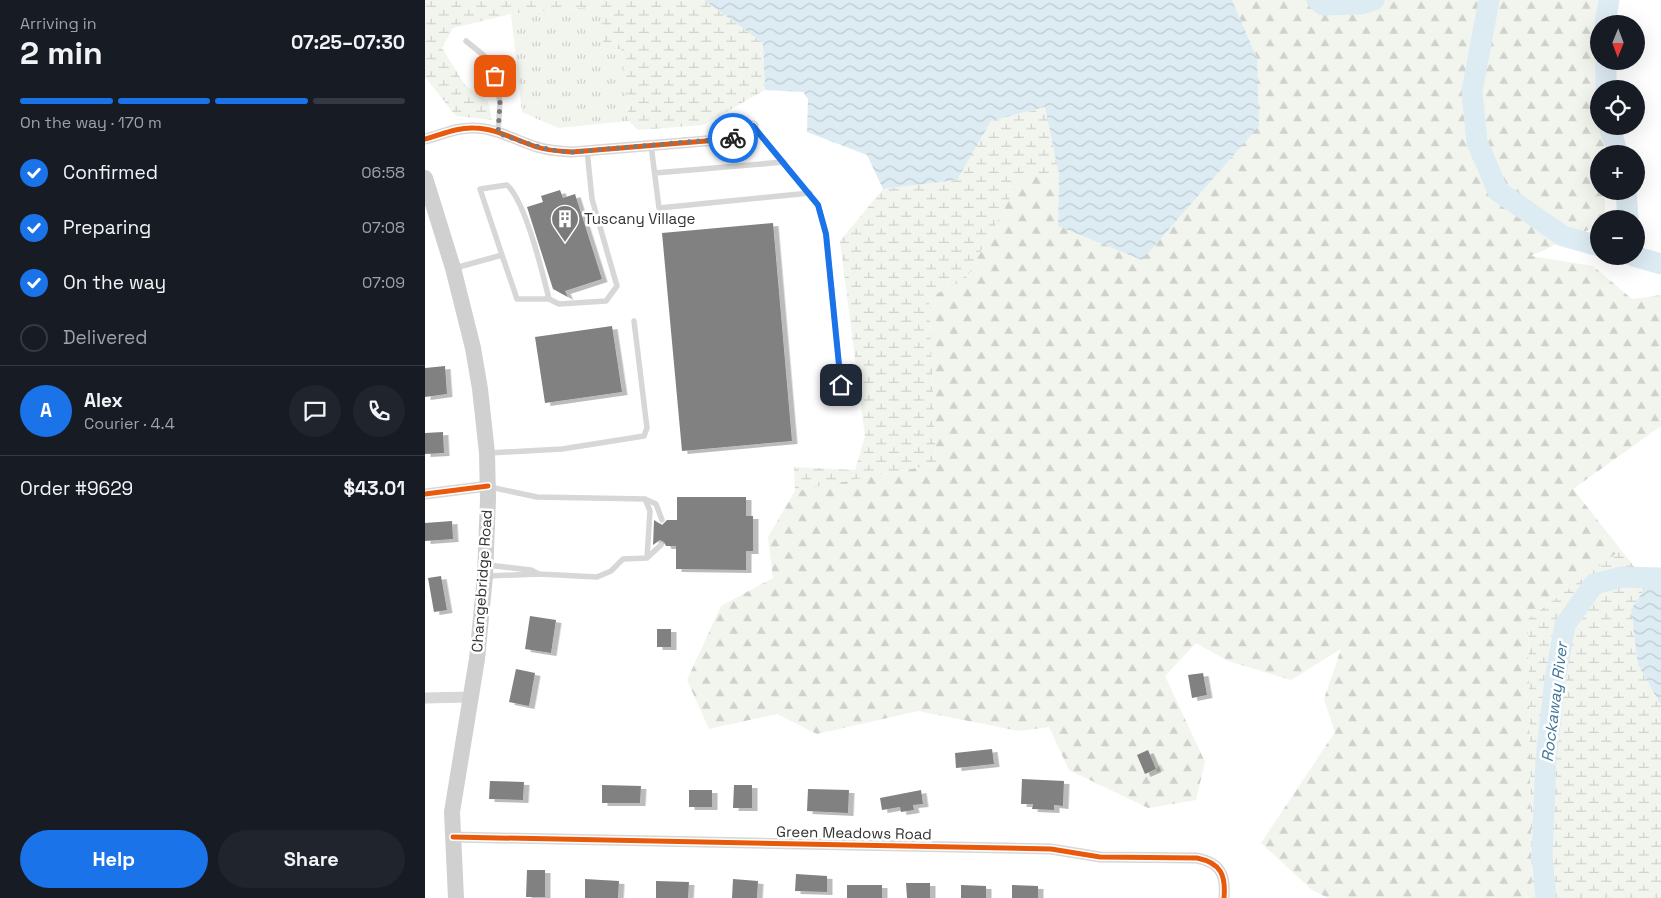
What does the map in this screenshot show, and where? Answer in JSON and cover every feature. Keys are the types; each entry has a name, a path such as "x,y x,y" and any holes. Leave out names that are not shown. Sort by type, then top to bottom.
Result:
{"main road":[{"name":"Changebridge Road","path":"425,178 453,268 473,348 480,389 487,453 486,571 477,659 454,793 453,837 456,898"}],"street":[{"path":"425,139 461,129 487,129 555,151 587,150 730,139 753,126"},
{"path":"425,494 487,486"},
{"path":"425,698 470,697"},
{"name":"Green Meadows Road","path":"453,837 1051,849 1100,857 1197,858 1212,861 1219,870 1226,884 1224,898"}],"lane":[{"path":"466,41 493,63 500,103 498,133"},
{"path":"753,126 818,205 826,234 841,385"},
{"path":"651,146 659,208 810,193"},
{"path":"549,299 521,207 513,190 507,185 480,188 517,299 549,299 559,304 606,302 617,286 592,199 587,150"},
{"path":"655,173 783,162"},
{"path":"453,268 502,255"},
{"path":"487,453 562,449 644,436 647,428 634,321"},
{"path":"487,486 537,497 645,499 656,504 662,520"},
{"path":"645,499 650,511 647,558"},
{"path":"486,571 597,577 611,571 623,559 647,558 661,546"},
{"path":"486,571 531,570 539,574"}],"green space":[{"path":"425,0 704,0 763,43 765,90 703,125 638,130 629,121 621,49 604,50 599,6 511,14 453,28 442,48 465,85 488,101 492,120 456,116 425,77"},
{"path":"1232,0 1602,0 1603,15 1590,15 1590,70 1603,70 1603,80 1590,80 1590,135 1604,135 1604,145 1590,145 1590,200 1605,200 1605,210 1590,210 1590,229 1531,256 1593,266 1632,299 1661,295 1661,426 1573,489 1621,550 1528,619 1532,898 1328,898 1312,890 1261,843 1335,732 1324,699 1341,649 1291,680 1228,661 1196,643 1165,676 1205,762 1196,800 1148,808 1069,770 1049,727 1019,731 918,711 817,734 777,714 709,729 687,680 721,606 773,578 768,537 795,491 936,464 929,297 965,280 1022,175 1059,174 1058,226 1257,58"},
{"path":"600,6 604,50 621,49 629,121 558,128 522,112 511,14"},
{"path":"1046,107 1059,174 1022,176 965,280 929,297 936,464 795,491 794,467 855,470 865,437 840,241 883,189 957,180 991,121"},
{"path":"1621,550 1648,584 1631,609 1638,665 1661,705 1661,898 1532,898 1528,619"}],"water":[{"path":"704,0 1232,0 1257,58 1259,126 1142,260 1058,226 1059,174 1045,107 991,121 957,180 883,189 867,155 807,132 808,99 803,92 765,90 763,43"},
{"path":"1661,572 1661,705 1638,665 1631,609 1648,584"}],"building":[{"name":"Tuscany Village","path":"560,190 563,198 575,194 602,279 565,291 568,297 553,289 527,207 543,202 541,196"},
{"path":"773,223 792,441 682,451 662,233"},
{"path":"612,326 622,392 545,403 535,337"},
{"path":"445,366 447,394 425,397 425,368"},
{"path":"443,432 444,453 425,454 425,433"},
{"path":"677,497 746,497 746,516 753,516 753,551 746,551 746,570 676,569 676,546 666,546 660,540 653,545 654,520 662,525 667,520 677,520"},
{"path":"452,521 453,539 425,541 425,523"},
{"path":"441,576 447,610 434,612 428,578"},
{"path":"530,616 556,620 551,653 525,649"},
{"path":"657,629 671,629 671,647 657,647"},
{"path":"516,669 535,673 529,706 509,702"},
{"path":"1203,673 1207,695 1192,698 1188,675"},
{"path":"992,749 994,764 956,768 955,753"},
{"path":"1148,750 1156,769 1145,774 1137,755"},
{"path":"1022,779 1064,781 1063,806 1054,805 1054,810 1032,809 1033,804 1021,804"},
{"path":"490,781 524,782 523,800 489,799"},
{"path":"602,785 641,786 640,803 602,803"},
{"path":"734,785 752,785 752,808 733,808"},
{"path":"808,789 849,790 848,813 807,811"},
{"path":"689,790 712,790 712,807 689,807"},
{"path":"921,790 923,804 913,805 914,810 901,812 900,807 882,810 880,798"},
{"path":"527,870 545,870 545,897 526,897"},
{"path":"796,874 827,876 827,892 795,891"},
{"path":"585,879 619,881 618,898 585,898"},
{"path":"733,879 758,881 757,898 732,898"},
{"path":"656,881 689,882 688,898 656,898"},
{"path":"906,883 930,883 930,898 907,898"},
{"path":"847,885 882,885 882,898 847,898"},
{"path":"961,885 986,886 986,898 961,898"},
{"path":"1012,885 1038,886 1038,898 1012,898"}],"waterway":[{"path":"1317,0 1323,5 1361,4 1374,0"},
{"path":"1489,0 1472,91 1477,142 1498,191 1563,236 1590,244"},
{"name":"Rockaway River","path":"1606,15 1609,0"},
{"name":"Rockaway River","path":"1606,70 1606,80"},
{"name":"Rockaway River","path":"1612,135 1615,145"},
{"name":"Rockaway River","path":"1627,200 1627,210"},
{"name":"Rockaway River","path":"1645,259 1661,264"},
{"name":"Rockaway River","path":"1546,898 1542,855 1546,759 1555,680 1565,625 1594,584 1622,577 1661,578"}],"cycle path":[{"path":"425,139 461,129 482,129 498,132 541,148 572,152 730,139 753,126"},
{"path":"425,494 488,486"},
{"path":"453,837 1051,849 1100,857 1197,858 1212,863 1220,871 1224,883 1224,898"}],"way so far":[{"path":"495,76 500,103 498,133 538,148 572,152 733,138"}],"place":[{"name":"Tuscany Village","path":"565,243"}],"route":[{"path":"733,138 753,126 818,205 826,234 841,385"}]}
